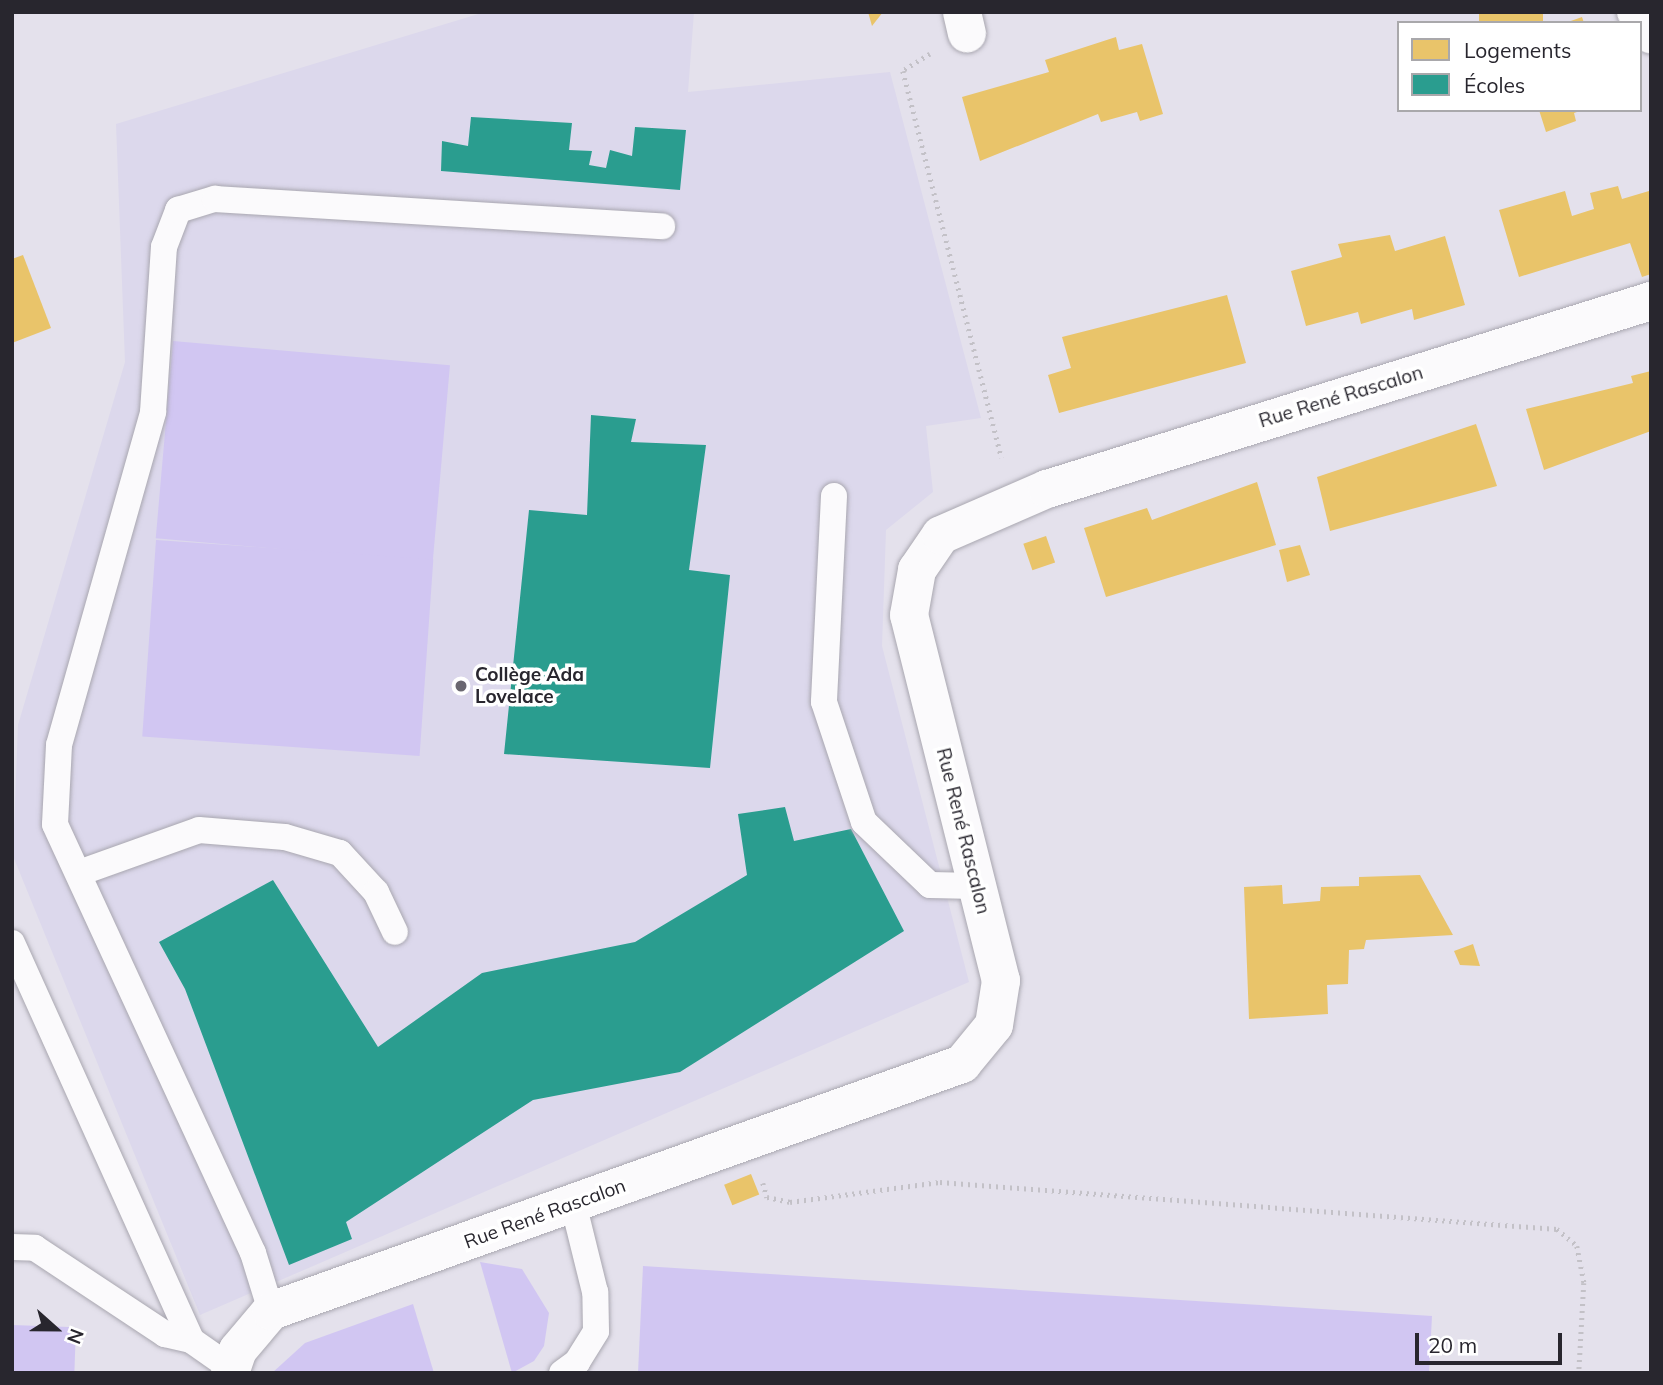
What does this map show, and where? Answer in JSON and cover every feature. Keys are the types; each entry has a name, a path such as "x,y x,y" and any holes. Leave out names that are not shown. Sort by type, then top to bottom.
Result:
{"street":[{"path":"1636,12 1651,34"},
{"name":"Rue René Rascalon","path":"271,1311 962,1064 994,1025 1001,981 909,615 917,570 941,535 1013,503 1651,301"},
{"path":"230,1371 271,1311"}],"lane":[{"path":"271,1311 253,1253 55,824 59,745 153,412 164,247 178,210 215,199 662,226"},
{"path":"834,496 824,702 864,822 930,885 976,886"},
{"path":"79,873 199,830 285,837 340,853 376,892 395,932"},
{"path":"12,943 191,1340"},
{"path":"562,1373 577,1362 596,1331 595,1292 573,1203"},
{"path":"12,1247 35,1248 153,1327 191,1340 230,1371"}],"path":[{"path":"964,22 903,71 1013,503"},
{"path":"751,1140 767,1197 790,1202 940,1182 1557,1229 1577,1246 1584,1283 1579,1373"}],"shaded area":[{"name":"Collège Ada Lovelace","path":"485,12 694,12 688,92 890,72 981,418 926,426 933,492 886,530 882,646 969,982 200,1315 13,856 18,725 125,362 116,124"},
{"path":"173,341 450,365 433,562 156,538"},
{"path":"156,540 433,559 420,756 142,737"},
{"path":"480,1262 522,1269 549,1313 544,1346 534,1361 512,1373"},
{"path":"643,1266 1432,1316 1429,1373 638,1373"},
{"path":"413,1304 434,1373 272,1373 305,1343"},
{"path":"12,1325 76,1327 74,1373 12,1373"}],"building: Logements":[{"path":"868,12 883,12 872,26"},
{"path":"1479,12 1543,12 1543,21 1479,21"},
{"path":"1116,37 1119,50 1142,44 1163,114 1140,121 1137,112 1101,122 1098,114 980,161 962,97 1049,72 1045,60"},
{"path":"1540,112 1577,112 1574,113 1576,121 1546,132"},
{"path":"1618,186 1622,199 1649,191 1651,274 1642,277 1630,243 1519,277 1499,210 1565,191 1572,216 1594,209 1590,193"},
{"path":"1390,235 1395,251 1445,236 1465,305 1414,320 1412,309 1361,324 1358,312 1306,326 1291,271 1342,257 1338,244"},
{"path":"23,255 51,328 12,343 12,259"},
{"path":"1227,295 1246,363 1059,413 1048,375 1071,368 1062,337"},
{"path":"1651,371 1651,431 1544,470 1526,409 1633,383 1631,376"},
{"path":"1476,424 1497,486 1330,531 1317,477"},
{"path":"1257,482 1276,545 1106,597 1084,528 1147,508 1152,520"},
{"path":"1046,536 1055,562 1032,570 1023,544"},
{"path":"1300,545 1310,575 1287,582 1279,550"},
{"path":"1420,875 1453,935 1366,940 1364,949 1349,950 1348,984 1327,985 1328,1014 1249,1019 1244,887 1282,885 1283,904 1320,901 1321,887 1359,886 1359,877"},
{"path":"1473,944 1480,966 1460,965 1454,951"},
{"path":"751,1174 759,1194 732,1205 724,1185"}],"building: Écoles":[{"path":"471,117 572,123 569,150 592,151 589,165 606,168 610,150 632,156 635,127 686,130 680,190 441,171 442,141 468,146"},
{"path":"591,415 636,419 631,442 706,445 689,570 730,575 710,768 504,754 529,510 587,515"},
{"path":"785,807 794,841 851,829 904,931 680,1072 533,1100 346,1222 352,1239 289,1265 185,989 159,942 273,880 378,1047 482,973 635,942 747,875 738,814"}],"place":[{"name":"Collège Ada Lovelace","path":"461,686"}]}
